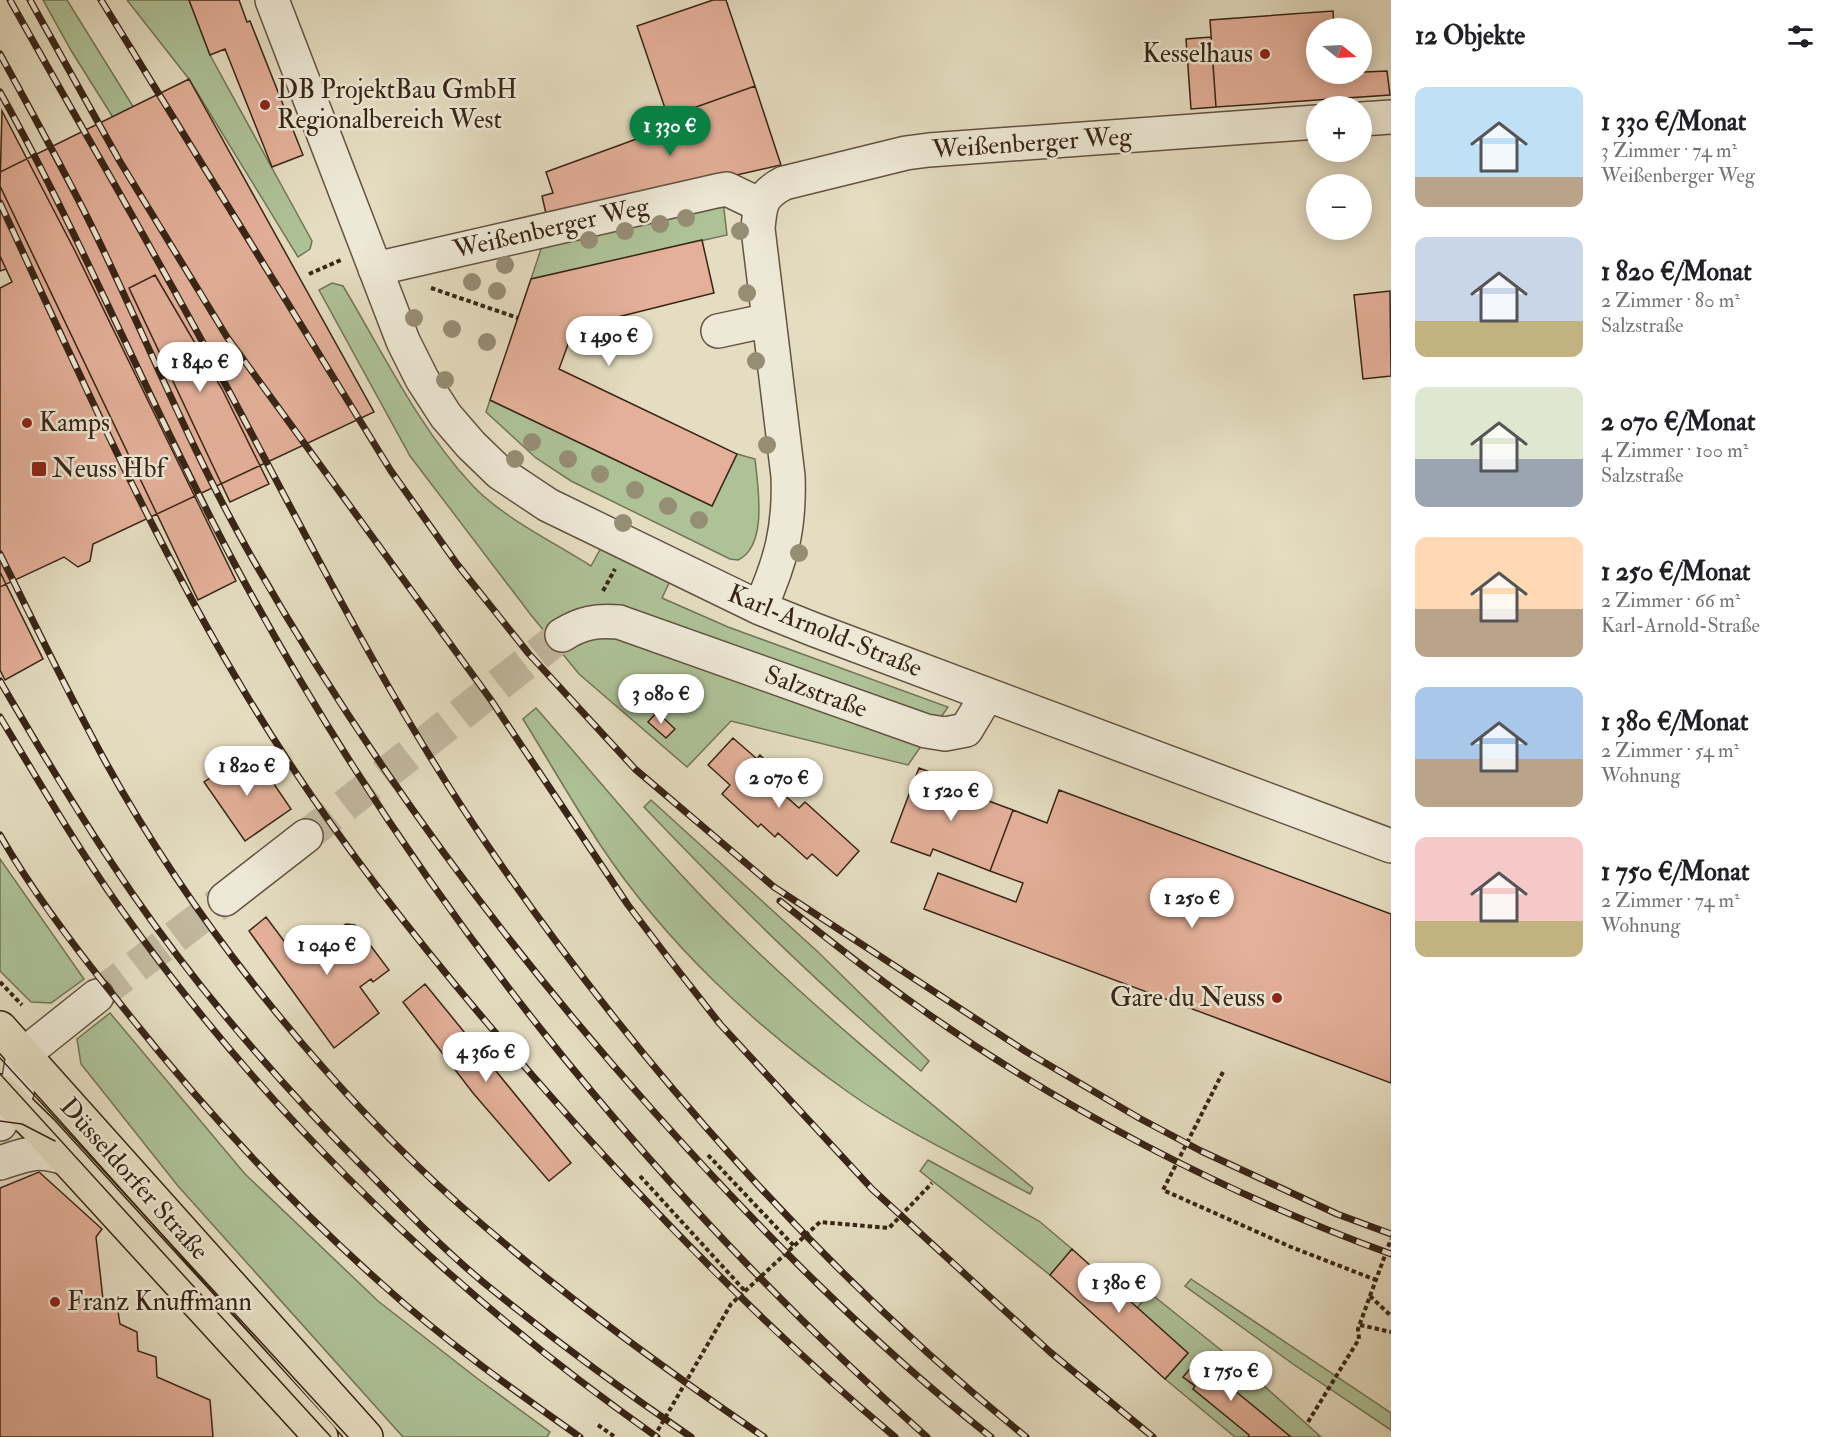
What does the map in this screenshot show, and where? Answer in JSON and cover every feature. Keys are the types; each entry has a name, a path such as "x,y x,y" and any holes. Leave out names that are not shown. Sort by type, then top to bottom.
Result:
{"main road":[{"name":"Düsseldorfer Straße","path":"0,1028 366,1437"},
{"name":"Düsseldorfer Straße","path":"4,1106 65,1158 321,1437"}],"street":[{"name":"Karl-Arnold-Straße","path":"272,0 403,341 422,379 446,416 500,473 548,505 760,608 1391,846"},
{"path":"1372,118 1391,117"},
{"name":"Weißenberger Weg","path":"375,269 727,189 760,205 769,191 784,183 906,153 1306,123"},
{"path":"760,205 758,229 788,476 789,510 782,552 760,608"},
{"path":"718,331 769,321"},
{"name":"Salzstraße","path":"562,635 579,625 599,621 619,622 926,732 945,734 966,730 987,695"},
{"path":"225,899 306,836"},
{"path":"4,1106 24,1055 97,996"},
{"path":"0,1163 31,1152 45,1152 65,1158"}],"path":[{"path":"430,288 518,318"},
{"path":"598,599 612,576"},
{"path":"1223,1072 1163,1191 1291,1247 1376,1280"},
{"path":"708,1155 794,1246"},
{"path":"640,1176 746,1291"},
{"path":"654,1437 731,1304 820,1222 889,1228 932,1183"},
{"path":"1308,1422 1359,1339 1360,1324 1391,1239"},
{"path":"1370,1296 1391,1316"},
{"path":"1360,1324 1391,1332"},
{"path":"598,1425 615,1437"}],"green space":[{"path":"43,0 67,0 152,137 134,151 72,52"},
{"path":"127,0 189,0 210,55 312,241 310,249 298,257 189,79"},
{"path":"723,201 727,235 531,279 544,240"},
{"path":"332,283 343,286 403,389 436,440 473,486 499,509 591,566 602,546 670,581 662,598 728,627 948,707 908,765 731,721 687,767 579,674 410,456 319,290"},
{"path":"490,400 712,506 737,454 755,459 759,515 754,542 747,553 738,560 730,559 571,481 536,458 486,412"},
{"path":"536,708 659,851 710,906 772,966 845,1031 1033,1188 1030,1194 869,1107 779,1039 713,980 653,916 601,846 523,719"},
{"path":"651,800 818,952 929,1061 921,1071 813,976 711,876 644,807"},
{"path":"0,859 84,979 51,1003 31,1002 0,971"},
{"path":"110,1013 245,1174 378,1301 550,1432 547,1437 403,1437 178,1186 81,1064 77,1039"},
{"path":"928,1160 1039,1221 1072,1249 1050,1275 920,1171"},
{"path":"1191,1279 1391,1413 1391,1430 1293,1364 1185,1286"},
{"path":"1150,1293 1252,1375 1321,1437 1235,1437 1165,1379 1188,1353 1137,1308"}],"building":[{"name":"DB ProjektBau GmbH Regionalbereich West","path":"189,0 239,0 247,22 250,21 303,155 272,167 225,49 210,55"},
{"path":"713,0 726,0 755,86 668,117 637,26"},
{"name":"Kesselhaus","path":"1333,11 1333,18 1306,18 1306,84 1372,84 1372,72 1387,71 1390,95 1306,96 1306,101 1216,107 1210,20"},
{"path":"1211,37 1216,107 1191,109 1186,39"},
{"path":"189,79 374,412 93,544 90,561 78,567 64,557 0,587 0,288 12,282 0,256 0,172"},
{"path":"755,86 781,165 547,218 542,196 553,193 546,172 672,126 668,117"},
{"path":"2,111 75,251 236,581 198,600 0,186"},
{"path":"702,240 714,293 574,328 559,369 737,454 712,506 490,400 531,279"},
{"path":"0,256 6,269 0,271"},
{"path":"155,275 222,389 269,484 230,502 129,288"},
{"path":"1390,291 1391,376 1363,379 1354,295"},
{"path":"0,572 43,659 5,680 0,670"},
{"path":"657,712 675,729 666,738 648,722"},
{"path":"733,738 757,759 760,755 771,766 762,775 799,808 805,802 859,851 837,876 812,854 807,859 778,833 775,837 761,824 758,827 722,794 730,785 708,765"},
{"path":"242,756 252,771 261,765 291,809 245,841 204,782 216,774 215,771"},
{"path":"919,768 954,781 951,787 1013,810 990,871 933,849 930,856 891,842"},
{"name":"Gare du Neuss","path":"1059,790 1391,914 1391,1083 924,909 938,873 1016,902 1023,883 990,871 1013,810 1047,823"},
{"path":"266,917 290,949 307,936 314,945 346,924 355,925 389,970 373,982 371,979 360,987 379,1013 334,1048 249,931"},
{"path":"425,984 571,1163 549,1181 473,1093 403,1002"},
{"name":"Franz Knuffmann","path":"39,1172 102,1229 96,1237 103,1299 117,1305 120,1324 137,1332 138,1351 156,1357 157,1377 210,1400 213,1437 0,1437 0,1188"},
{"path":"1072,1249 1188,1353 1165,1379 1050,1275"},
{"path":"1198,1359 1203,1362 1211,1361 1218,1367 1217,1376 1291,1437 1248,1437 1249,1435 1193,1389 1195,1386 1183,1377"}],"tunnel":[{"path":"306,836 562,635"},
{"path":"97,996 225,899"}],"tram line":[{"path":"0,1058 348,1437"},
{"path":"0,1074 331,1437"},
{"path":"0,1121 22,1124 55,1141"}],"railway":[{"path":"10,0 190,319 345,609 413,729 488,846 545,927 669,1085 736,1161 876,1305 950,1373 1026,1437"},
{"path":"30,0 119,160 227,337 491,700 628,905 666,955 720,1024 872,1189 1050,1352 1153,1437"},
{"path":"101,0 391,471 457,564 529,654 635,769 774,887 1025,1051 1139,1118 1201,1151 1337,1214 1391,1234"},
{"path":"0,54 86,214 190,438 251,556 341,703 439,846 490,915 599,1049 735,1199 816,1283 859,1323 991,1437"},
{"path":"0,92 61,207 173,442 232,559 301,682 375,801 455,917 540,1029 630,1137 725,1241 824,1341 927,1437"},
{"path":"0,203 84,385 173,564 238,681 305,787 342,839 418,939 498,1036 624,1177 755,1311 800,1354 895,1437"},
{"path":"0,554 78,710 140,821 178,881 220,940 311,1054 410,1159 497,1237 609,1326 764,1437"},
{"path":"0,681 81,815 159,931 215,1004 306,1108 417,1221 482,1281 594,1368 691,1437"},
{"path":"0,717 118,905 175,982 298,1126 365,1194 506,1322 580,1381 657,1437"},
{"path":"0,835 41,899 102,981 148,1039 244,1149 312,1219 430,1326 504,1383 580,1437"},
{"path":"780,901 917,1006 971,1043 1086,1113 1146,1146 1268,1205 1391,1254"}],"place":[{"name":"Kesselhaus","path":"1265,54"},
{"name":"DB ProjektBau GmbH Regionalbereich West","path":"265,105"},
{"name":"Kamps","path":"27,423"},
{"name":"Neuss Hbf","path":"39,469"},
{"name":"Gare du Neuss","path":"1277,998"},
{"name":"Franz Knuffmann","path":"55,1302"}]}
